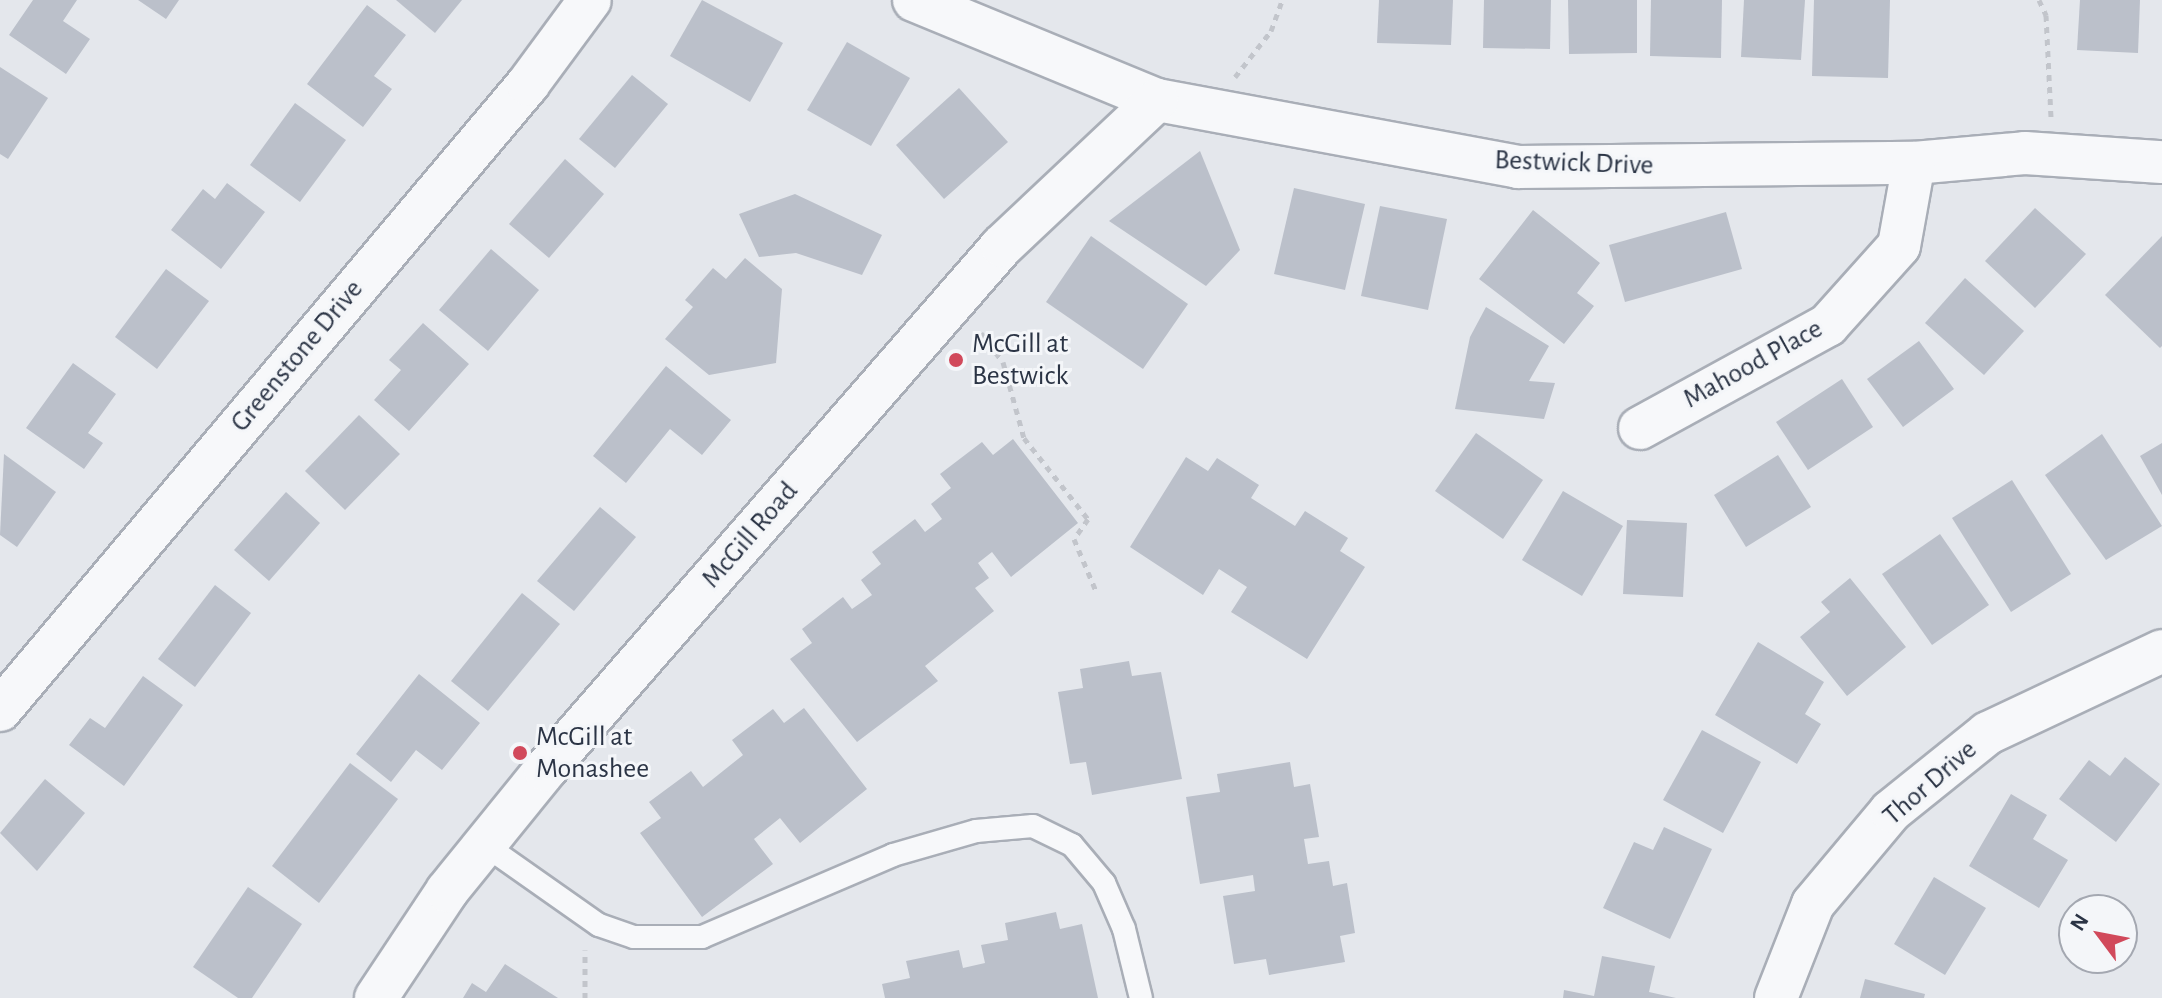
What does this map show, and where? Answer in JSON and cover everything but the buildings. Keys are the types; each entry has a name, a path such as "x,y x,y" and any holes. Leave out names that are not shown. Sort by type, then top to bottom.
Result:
{"street":[{"name":"Greenstone Drive","path":"0,710 528,84 590,0"},
{"name":"Bestwick Drive","path":"914,0 1157,100 1518,167 1914,163 2058,155 2162,162"},
{"name":"McGill Road","path":"376,998 485,845 1002,246 1157,100"},
{"name":"Mahood Place","path":"1640,428 1828,325 1899,246 1914,163"},
{"name":"Thor Drive","path":"1776,998 1813,904 1891,811 1988,733 2162,651"}],"lane":[{"path":"485,845 599,925 634,937 702,937 893,855 976,831 1033,826 1072,845 1104,883 1124,929 1141,998"}],"path":[{"path":"1235,78 1271,31 1282,0"},
{"path":"2039,0 2058,155"},
{"path":"981,333 1003,362 1024,438 1088,519 1074,539 1096,591"},
{"path":"584,951 585,998"}],"place":[{"name":"McGill at Bestwick","path":"956,360"},
{"name":"McGill at Monashee","path":"520,753"}]}
